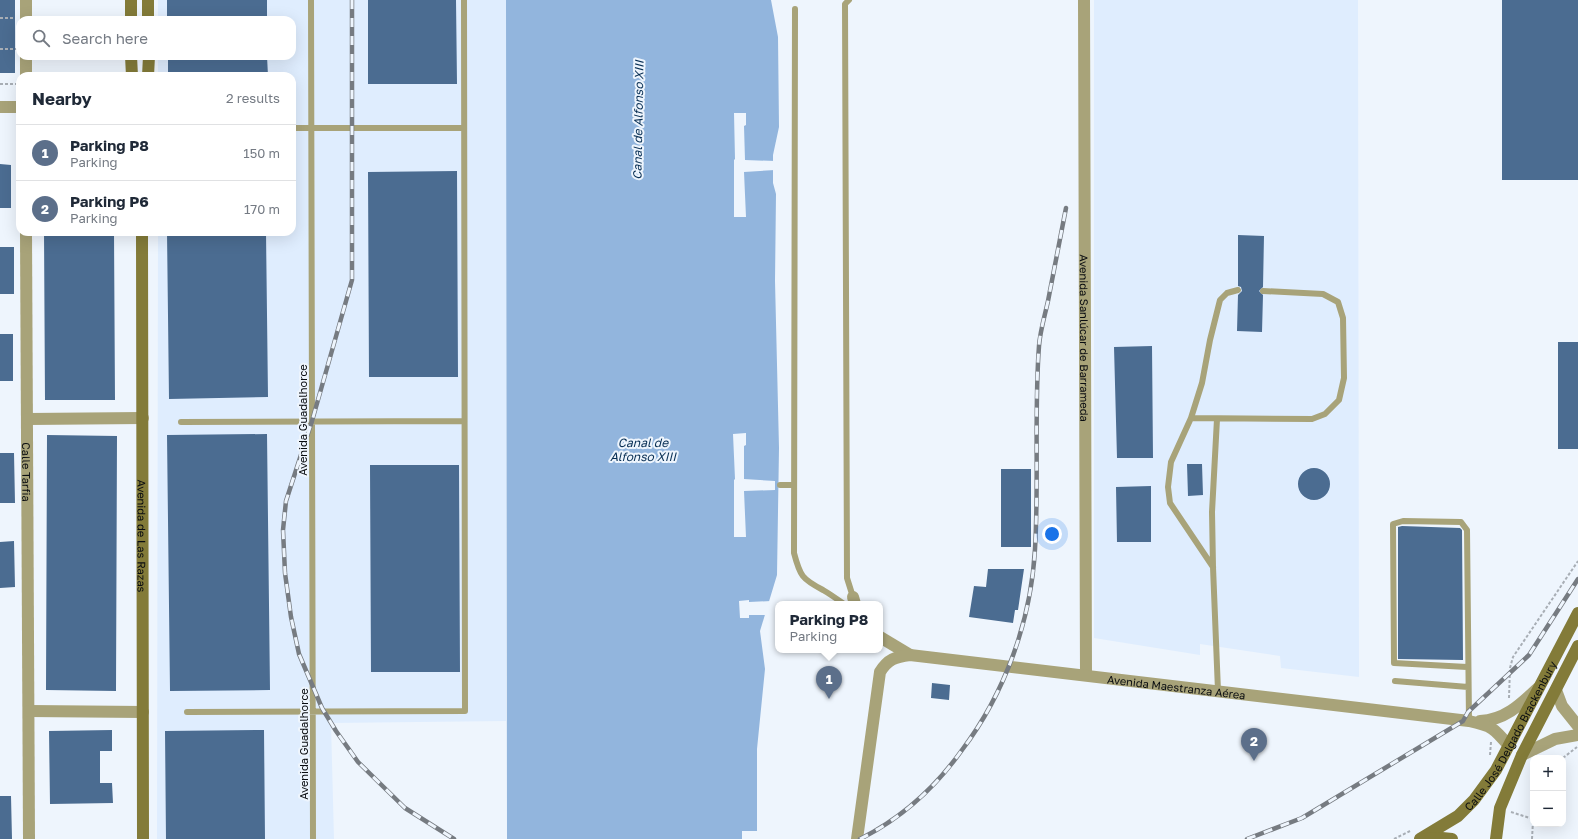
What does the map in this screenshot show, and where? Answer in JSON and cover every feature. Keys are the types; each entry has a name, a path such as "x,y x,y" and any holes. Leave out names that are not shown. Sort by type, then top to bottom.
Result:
{"main road":[{"path":"132,0 132,16"},
{"path":"148,0 148,16"},
{"path":"131,60 132,72"},
{"path":"148,60 148,72"},
{"name":"Avenida de Las Razas","path":"142,236 143,839"},
{"name":"Calle José Delgado Brackenbury","path":"1420,839 1458,816 1474,800 1496,770 1510,746 1578,613"},
{"name":"Calle José Delgado Brackenbury","path":"1496,839 1500,808 1522,754 1578,646"},
{"path":"1425,839 1452,839"}],"street":[{"path":"23,16 26,0"},
{"name":"Avenida Sanlúcar de Barrameda","path":"1084,0 1086,675"},
{"path":"23,60 25,72"},
{"path":"0,107 16,107"},
{"name":"Calle Tarfia","path":"26,236 29,839"},
{"path":"28,419 143,418"},
{"path":"883,639 910,655"},
{"name":"Avenida Maestranza Aérea","path":"857,839 880,672 886,663 894,657 910,655 1469,722"},
{"path":"1469,722 1491,720 1503,716 1522,703 1540,685"},
{"path":"1556,690 1562,706 1578,726"},
{"path":"29,711 143,712"},
{"path":"1469,722 1488,725 1496,730 1510,746"},
{"path":"1522,754 1555,739 1578,735"}],"lane":[{"name":"Avenida Guadalhorce","path":"311,0 313,839"},
{"path":"187,712 465,711 464,0"},
{"path":"846,1 847,578 851,601"},
{"path":"796,9 794,553 798,568 803,577 811,584 849,601"},
{"path":"296,128 464,128"},
{"path":"1213,567 1170,503 1168,487 1171,462 1190,418 1202,383 1210,340 1220,300 1226,293 1238,290"},
{"path":"1190,418 1312,419 1325,414 1339,400 1344,378 1344,318 1338,302 1324,294 1263,291"},
{"path":"1217,418 1212,512 1218,691"},
{"path":"181,422 464,421"},
{"path":"780,485 794,485"},
{"path":"1467,667 1394,662 1393,524 1403,521 1461,522 1467,530 1467,667 1469,722"},
{"path":"1395,681 1468,687"}],"path":[{"path":"0,18 16,19"},
{"path":"0,49 16,52"},
{"path":"1503,716 1508,704 1510,668 1513,657 1578,561"},
{"path":"1491,757 1489,749 1496,730"},
{"path":"1566,755 1576,750 1578,746"},
{"path":"1510,812 1530,819"},
{"path":"1532,839 1533,827"}],"shaded area":[{"path":"158,0 506,0 506,721 331,723 334,839 157,839 158,236 296,236 296,72 158,72 158,60 296,60 296,16 158,16"},
{"path":"1094,0 1358,0 1359,677 1281,668 1280,656 1200,644 1200,655 1094,638"}],"water":[{"name":"Canal de Alfonso XIII","path":"506,0 771,0 778,37 779,127 773,155 773,183 776,194 775,281 779,448 777,575 760,631 765,669 757,749 757,831 742,831 742,839 507,839"}],"pier":[{"path":"734,113 746,113 746,125 744,126 745,160 775,161 775,170 744,172 746,217 734,217"},
{"path":"746,433 746,445 744,446 744,479 775,481 775,490 744,491 746,537 734,537 735,479 733,434"},
{"path":"749,600 749,602 771,601 767,615 749,615 749,618 740,618 739,601"}],"building":[{"path":"0,0 15,0 15,73 0,73"},
{"path":"167,0 267,0 267,16 167,16"},
{"path":"368,0 456,0 457,84 368,84"},
{"path":"1502,0 1578,0 1578,180 1502,180"},
{"path":"168,60 267,60 268,72 168,72"},
{"path":"0,164 11,165 11,208 0,208"},
{"path":"457,171 458,377 369,377 368,172"},
{"path":"1238,235 1264,236 1263,287 1259,291 1263,295 1262,332 1237,331 1238,295 1242,291 1241,287 1238,286"},
{"path":"44,236 114,236 115,400 45,400"},
{"path":"167,236 266,236 268,397 169,399"},
{"path":"0,247 14,247 14,294 0,294"},
{"path":"0,334 13,334 13,381 0,381"},
{"path":"1558,342 1578,342 1578,449 1558,449"},
{"path":"1152,346 1153,458 1117,458 1114,347"},
{"path":"267,434 270,690 170,691 167,435"},
{"path":"47,435 117,436 116,691 46,690"},
{"path":"0,453 14,453 15,503 0,503"},
{"path":"1187,464 1202,464 1203,495 1188,496"},
{"path":"370,465 459,465 460,672 371,672"},
{"path":"1314,468 1323,471 1327,475 1330,484 1327,493 1323,497 1314,500 1305,497 1301,493 1298,484 1301,475 1305,471"},
{"path":"1001,469 1031,469 1031,547 1001,547"},
{"path":"1151,486 1151,542 1117,542 1116,487"},
{"path":"1398,527 1460,528 1462,530 1463,660 1398,659"},
{"path":"14,541 15,587 0,588 0,542"},
{"path":"988,569 1024,569 1018,610 1015,610 1013,623 969,617 974,586 986,587"},
{"path":"932,683 950,685 949,700 931,698"},
{"path":"112,730 112,751 100,751 100,783 112,783 113,803 50,804 49,731"},
{"path":"264,730 265,839 166,839 165,731"},
{"path":"0,796 11,796 12,839 0,839"}],"railway":[{"path":"352,0 352,280 312,421 286,501 283,530 285,573 291,617 299,654 322,708 336,731 358,762 405,808 454,839"},
{"path":"860,839 890,822 904,812 917,801 952,764 991,705 1013,655 1028,603 1035,549 1037,498 1037,396 1041,329 1066,208"},
{"path":"1247,839 1302,818 1463,721 1468,712 1529,655 1578,579"}],"place":[{"name":"Parking P8","path":"829,699"},
{"name":"Parking P6","path":"1254,761"}]}
